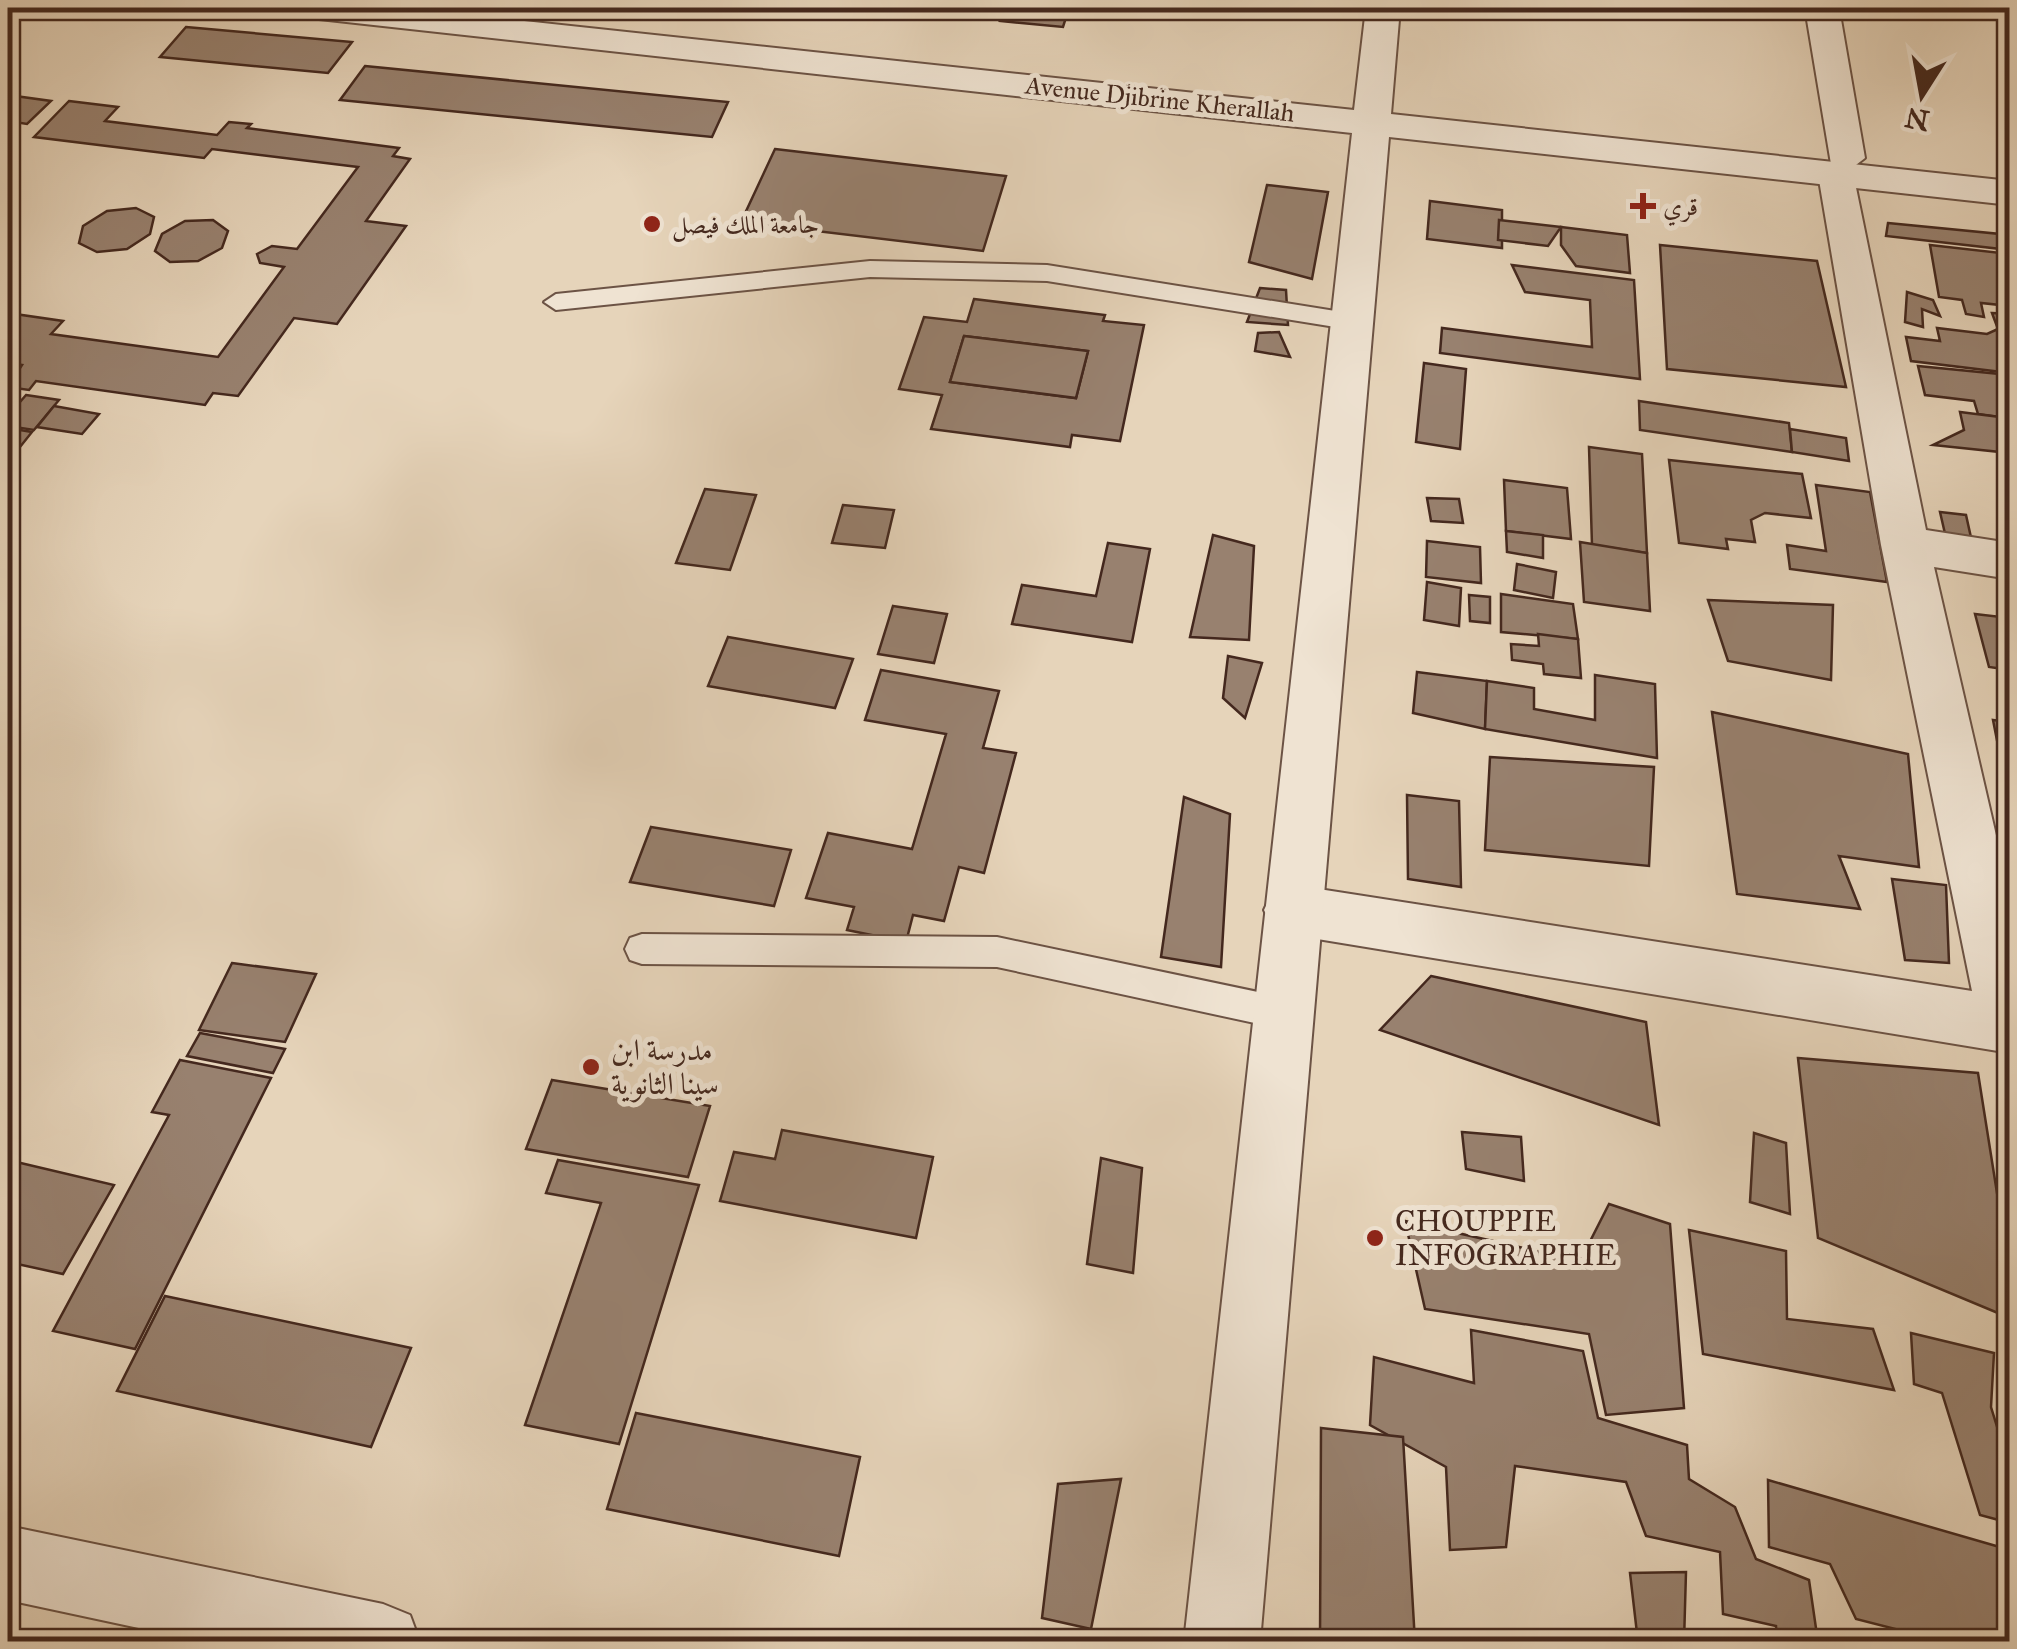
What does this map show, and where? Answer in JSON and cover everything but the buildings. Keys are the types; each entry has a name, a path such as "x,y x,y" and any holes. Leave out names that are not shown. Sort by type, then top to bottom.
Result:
{"street":[{"name":"Avenue Djibrine Kherallah","path":"310,8 1375,113"},
{"name":"Avenue Djibrine Kherallah","path":"512,8 1841,166 2010,193"},
{"path":"1222,1642 1292,910 1375,113 1382,8"},
{"path":"1292,910 2009,1025 1904,546 1841,166 1822,8"},
{"name":"Avenue Djibrine Kherallah","path":"1841,166 2010,175"},
{"path":"1904,546 2010,561"},
{"path":"8,1563 383,1642"}],"lane":[{"path":"556,302 870,269 1028,272 1354,322"},
{"path":"642,948 997,952 1282,1013"}],"place":[{"name":"قري","path":"1643,206"},
{"name":"جامعة الملك فيصل","path":"652,224"},
{"name":"مدرسة ابن سينا الثانوية","path":"591,1067"},
{"name":"CHOUPPIE INFOGRAPHIE","path":"1375,1238"}]}
